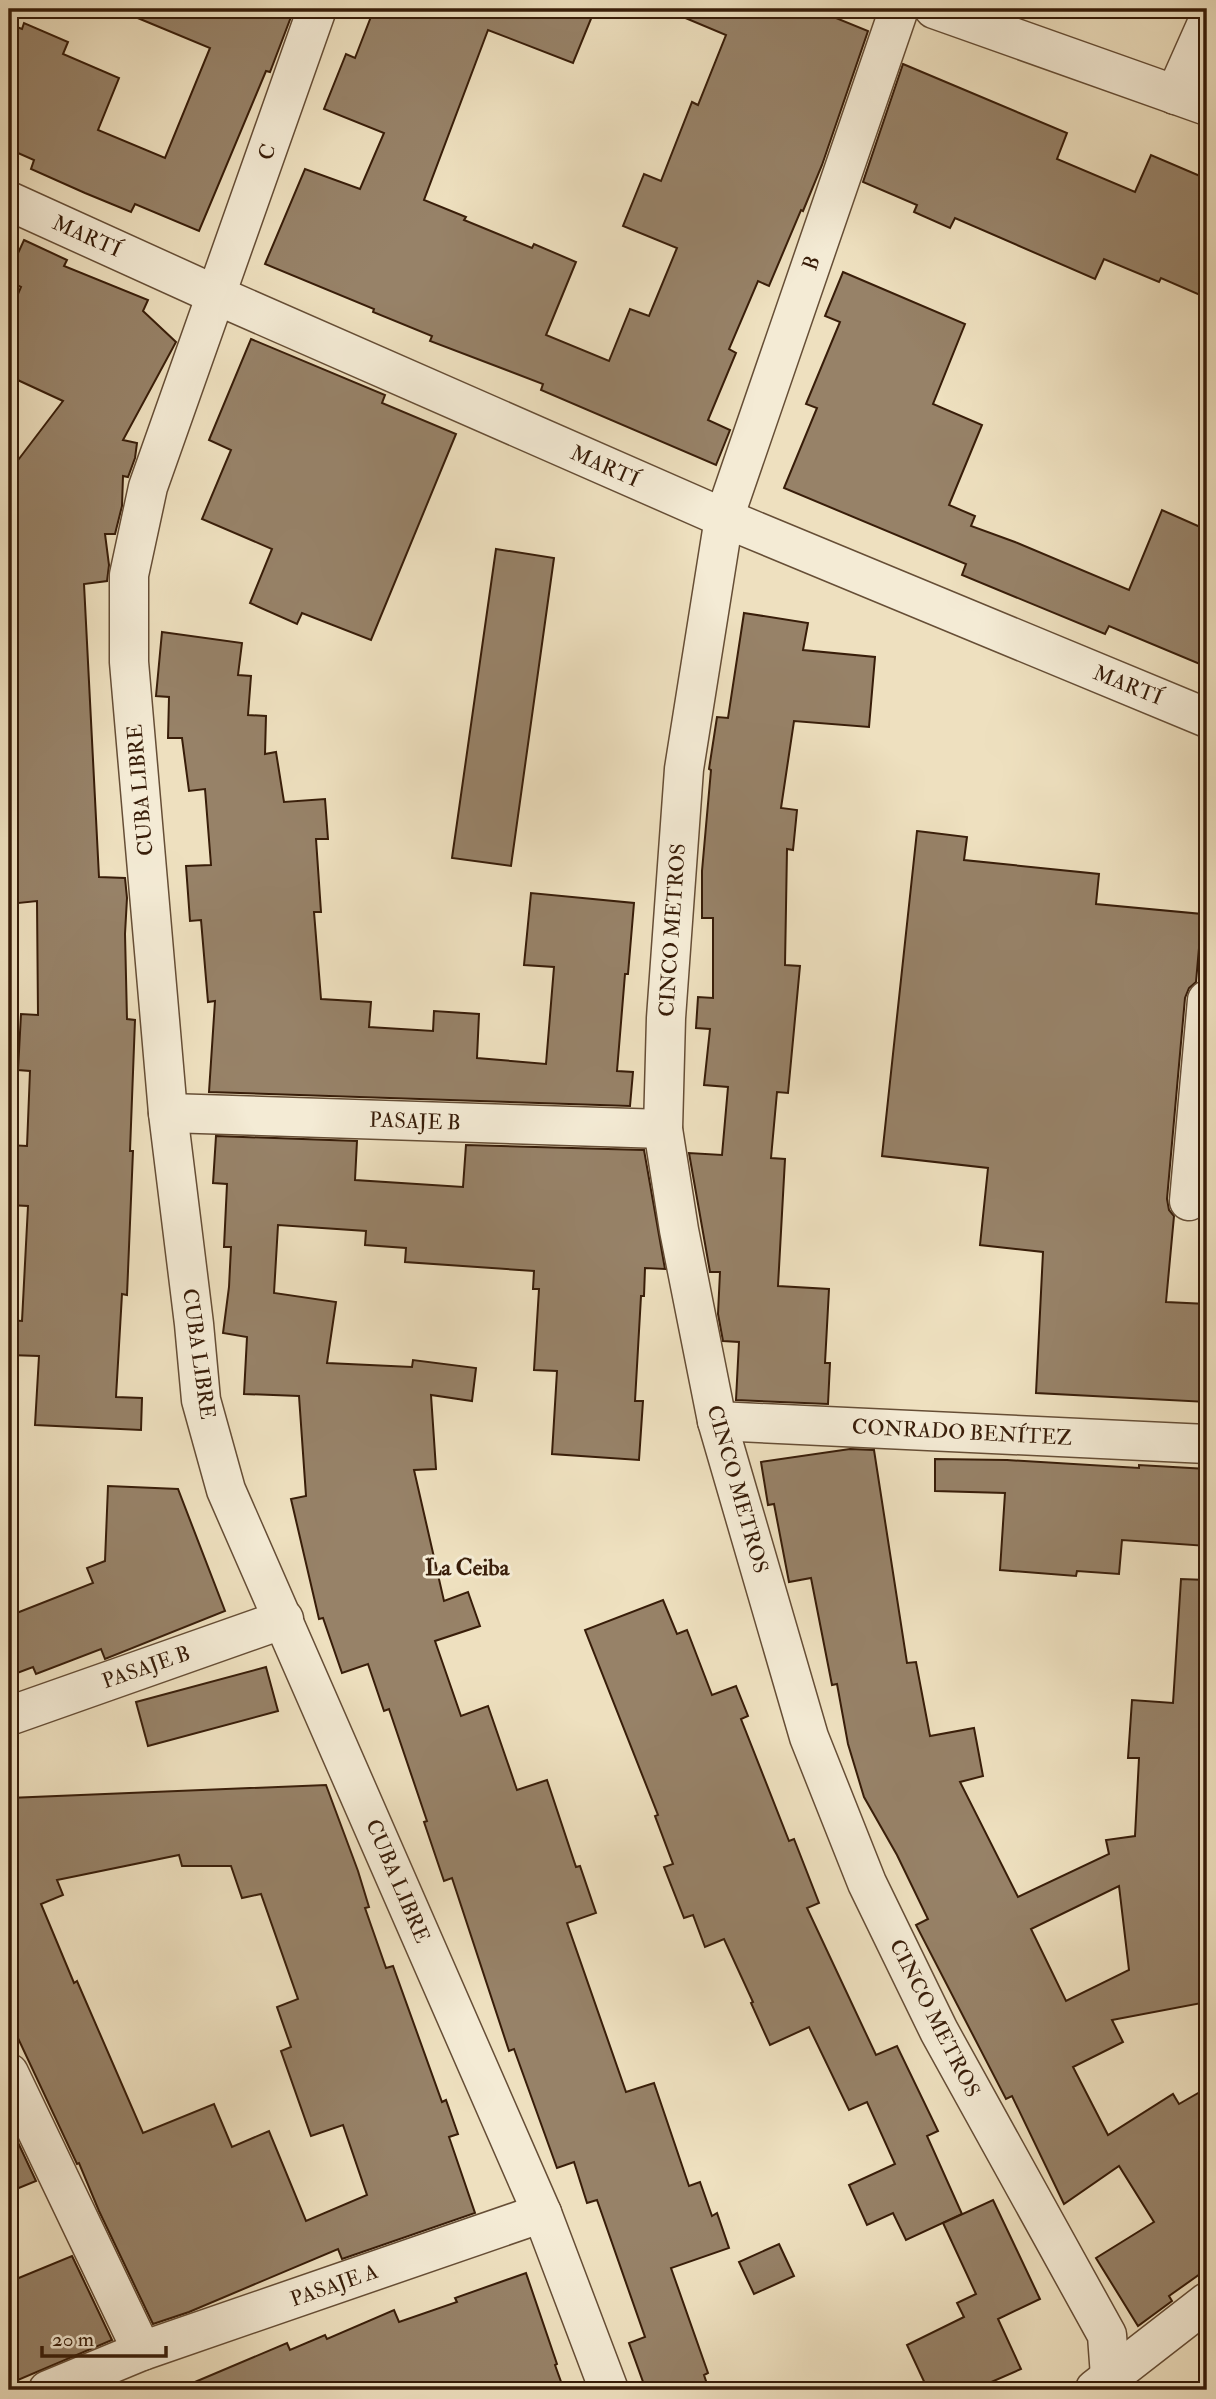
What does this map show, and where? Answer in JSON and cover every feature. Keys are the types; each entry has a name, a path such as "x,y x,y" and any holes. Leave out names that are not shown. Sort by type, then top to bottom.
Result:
{"street":[{"name":"C","path":"216,295 317,9"},
{"name":"B","path":"724,518 899,9"},
{"path":"934,9 1191,101 1207,23"},
{"name":"MARTÍ","path":"9,201 724,518 1207,718"},
{"name":"CUBA LIBRE","path":"216,295 148,487 129,575 129,662 168,1113 201,1400 226,1490 542,2213 609,2390"},
{"name":"CINCO METROS","path":"724,518 684,769 666,1018 663,1129 679,1230 717,1421 809,1737 867,1884 939,2031 1107,2336 1105,2386"},
{"path":"1189,1201 1207,1000"},
{"name":"PASAJE B","path":"168,1113 663,1129"},
{"name":"CONRADO BENÍTEZ","path":"717,1421 1207,1444"},
{"name":"PASAJE B","path":"9,1716 284,1619"},
{"path":"9,2073 142,2351"},
{"name":"PASAJE A","path":"48,2390 142,2351 542,2213"},
{"path":"1105,2386 1207,2302"}],"building":[{"path":"116,9 294,9 270,72 266,71 199,231 135,204 131,212 85,193 31,169 34,160 9,149 9,24 22,29 24,23 68,42 63,54 119,78 98,130 165,158 210,48"},
{"path":"374,9 595,9 573,63 488,30 424,200 532,248 534,244 576,262 546,335 609,361 630,309 649,316 677,248 623,226 644,174 661,181 692,102 698,105 726,35 664,9 814,9 868,31 822,165 803,211 801,210 769,286 758,281 729,349 736,353 708,420 730,430 716,465 541,390 543,384 430,341 432,336 265,264 305,169 360,189 384,133 324,109 346,54 355,58"},
{"path":"903,64 1067,133 1057,159 1135,192 1151,155 1207,179 1207,298 1161,278 1159,282 1104,259 1095,279 955,218 950,228 914,212 917,205 863,182"},
{"path":"24,240 67,260 64,266 148,300 143,311 176,342 123,440 137,443 128,477 123,476 122,506 115,534 105,534 109,565 107,581 84,584 99,877 125,878 127,1019 135,1020 127,1295 122,1294 116,1397 142,1398 141,1430 35,1425 39,1356 9,1355 9,1320 22,1321 28,1206 9,1205 9,1145 27,1146 30,1071 18,1070 21,1014 38,1015 37,901 9,904 9,472 63,401 9,376 9,315 21,287 9,281 9,273"},
{"path":"843,272 965,324 933,404 982,425 949,505 975,516 971,526 1129,590 1162,510 1207,530 1207,667 1109,626 1105,634 962,575 966,564 784,488 817,408 806,404 840,322 825,316"},
{"path":"251,339 385,395 382,403 456,434 371,640 302,613 297,624 250,603 272,549 202,519 231,450 209,440"},
{"path":"496,549 554,558 511,866 452,858"},
{"path":"744,613 808,623 803,650 875,657 869,727 794,721 781,808 797,810 793,850 787,849 785,965 800,966 788,1093 777,1092 771,1158 785,1159 778,1286 829,1289 825,1363 830,1363 828,1404 736,1400 739,1342 723,1341 718,1314 720,1272 710,1272 689,1153 722,1155 728,1087 704,1085 710,1029 696,1028 698,997 713,998 713,918 702,918 702,871 709,769 717,717 728,718"},
{"path":"162,632 242,643 238,675 251,676 248,715 266,716 265,754 276,752 284,802 325,799 328,839 316,839 321,912 314,912 321,999 371,1002 369,1027 433,1031 434,1011 479,1014 477,1058 546,1064 554,967 524,965 531,893 634,903 617,1071 633,1072 630,1106 209,1092 215,1001 208,1002 201,920 190,921 186,866 211,865 205,789 189,791 182,738 168,738 169,697 156,696"},
{"path":"917,831 967,837 964,860 1099,874 1096,904 1202,914 1196,982 1189,988 1185,998 1167,1199 1169,1210 1174,1216 1166,1302 1207,1304 1207,1402 1036,1393 1043,1252 980,1245 988,1168 882,1156"},
{"path":"216,1136 357,1141 355,1180 463,1187 466,1145 644,1150 665,1269 645,1268 644,1296 641,1296 635,1401 643,1401 639,1460 552,1454 557,1371 534,1370 539,1289 533,1289 534,1271 405,1262 406,1248 365,1245 366,1231 278,1225 274,1293 336,1302 327,1363 412,1367 413,1360 476,1368 472,1401 431,1395 436,1469 414,1470 444,1601 468,1592 480,1626 435,1641 461,1716 488,1706 517,1790 547,1780 576,1867 580,1866 596,1913 567,1923 626,2092 654,2083 689,2186 700,2182 712,2216 717,2213 729,2248 671,2268 708,2373 704,2375 709,2390 646,2390 629,2343 645,2337 597,2200 587,2203 574,2162 557,2168 514,2049 509,2051 452,1878 444,1881 389,1709 384,1711 368,1664 342,1673 323,1618 319,1619 291,1499 306,1496 299,1396 244,1394 247,1337 223,1333 231,1247 224,1247 227,1184 213,1183"},
{"path":"850,1449 874,1450 907,1663 916,1662 930,1736 974,1728 983,1776 960,1782 1018,1897 1109,1854 1106,1840 1135,1836 1139,1758 1128,1758 1132,1700 1173,1703 1181,1579 1207,1580 1207,2002 1112,2020 1123,2042 1073,2067 1108,2135 1173,2094 1179,2104 1207,2088 1207,2269 1169,2296 1172,2301 1138,2326 1096,2258 1154,2222 1119,2166 1064,2204 1012,2096 1006,2099 916,1925 928,1919 897,1855 864,1797 848,1744 837,1684 832,1685 811,1578 789,1582 774,1504 768,1505 761,1462","holes":["1119,1886 1129,1970 1066,2001 1031,1929"]},
{"path":"935,1459 1207,1469 1207,1546 1122,1540 1119,1574 1077,1571 1076,1576 1000,1570 1005,1493 935,1491"},
{"path":"108,1486 178,1489 225,1611 105,1659 101,1649 36,1674 33,1667 9,1676 9,1616 93,1583 87,1568 105,1561"},
{"path":"663,1600 677,1634 687,1630 712,1695 736,1686 748,1716 741,1719 789,1841 794,1839 819,1903 807,1908 876,2055 897,2046 938,2131 927,2136 962,2214 906,2240 893,2213 867,2225 849,2185 895,2164 867,2102 849,2110 809,2027 770,2045 724,1939 705,1947 693,1915 684,1918 664,1867 673,1864 655,1816 658,1815 585,1630"},
{"path":"266,1667 278,1711 148,1746 136,1702"},
{"path":"326,1785 358,1871 369,1907 365,1908 386,1968 393,1966 442,2102 446,2100 458,2134 449,2137 475,2213 342,2259 338,2249 189,2312 153,2324 9,2019 9,1798","holes":["179,1855 182,1866 231,1866 242,1898 261,1894 298,1999 277,2007 291,2047 281,2051 311,2136 343,2125 367,2195 306,2221 269,2131 232,2147 214,2104 143,2133 41,1904 63,1895 57,1880"]},
{"path":"14,2134 36,2181 9,2192 9,2136"},
{"path":"993,2200 1040,2299 998,2319 1021,2369 973,2390 928,2390 907,2345 964,2317 957,2303 976,2294 943,2223"},
{"path":"779,2244 794,2276 754,2294 739,2262"},
{"path":"72,2256 112,2340 18,2380 9,2359 9,2282"},
{"path":"526,2273 564,2390 176,2390 287,2343 290,2350 325,2335 327,2339 394,2310 399,2322 457,2302 455,2298"}],"district":[{"name":"La Ceiba","path":"467,1567"}]}
